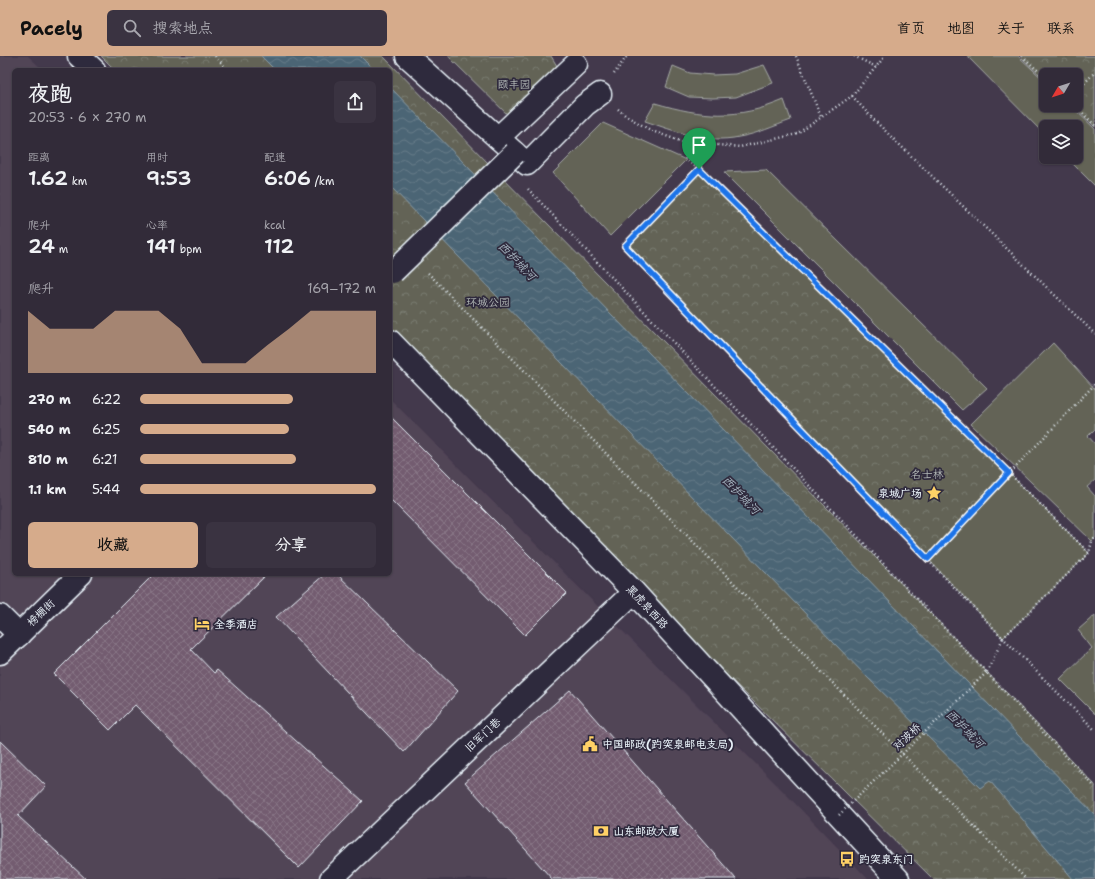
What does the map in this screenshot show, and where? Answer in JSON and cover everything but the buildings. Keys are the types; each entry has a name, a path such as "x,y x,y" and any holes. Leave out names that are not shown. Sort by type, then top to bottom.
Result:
{"street":[{"path":"79,56 92,68"},
{"path":"407,56 527,164 585,106 600,94"},
{"path":"498,138 576,64"},
{"path":"392,273 515,153"},
{"name":"黑虎泉西路","path":"392,343 634,592 898,879"},
{"name":"榜棚街","path":"0,653 79,576"},
{"name":"旧军门巷","path":"331,879 634,592"},
{"path":"0,616 18,635"}],"path":[{"path":"215,56 226,68"},
{"path":"796,56 821,117"},
{"path":"854,56 876,67"},
{"path":"600,94 625,115 647,128 683,142 740,147 797,134 852,96 885,56"},
{"path":"1022,56 1039,72"},
{"path":"1083,85 1095,72"},
{"path":"852,96 874,120 1095,334"},
{"path":"1081,112 1095,125"},
{"path":"683,142 686,160 699,169 1089,553"},
{"path":"699,169 625,246 1003,638 1095,730"},
{"path":"523,184 1095,787"},
{"path":"424,268 1026,879"},
{"path":"928,559 1095,384"},
{"path":"987,672 1003,638 1089,553 1092,541 1095,538"},
{"name":"对波桥","path":"839,815 987,672"}],"shaded area":[{"path":"0,56 28,56 41,68 12,68 12,576 392,576 392,401 785,793 868,879 0,879"}],"green space":[{"name":"环城公园","path":"101,56 383,56 935,618 1095,785 1095,879 933,879 392,344 392,68 113,68"},
{"name":"颐丰园","path":"448,56 551,56 563,76 515,122"},
{"path":"967,56 1018,56 1039,76 1039,112 1077,112 1095,129 1095,186 1073,164 1083,164 1083,120 1039,120 1039,129"},
{"path":"1020,56 1095,56 1095,127 1079,112 1083,112 1083,68 1039,68 1039,74"},
{"path":"764,65 773,83 736,97 689,97 666,87 673,66 690,73 713,75 735,74"},
{"path":"784,100 791,120 746,136 727,139 703,138 645,121 655,103 689,111 720,114 751,111"},
{"path":"603,123 686,160 610,236 553,173"},
{"name":"名士林","path":"699,169 1009,473 928,559 625,246"},
{"path":"766,170 987,388 962,410 724,172"},
{"path":"1053,343 1095,389 1095,429 1088,436 1095,444 1095,480 1087,487 1095,496 1095,538 1092,541 971,424"},
{"path":"1009,473 1089,553 1003,638 928,559"},
{"path":"1095,615 1095,714 1060,679 1092,648 1078,630"}],"water":[{"path":"261,56 360,56 372,68 273,68"},
{"name":"西护城河","path":"392,89 761,468 1095,815 1095,879 1073,879 990,781 980,788 868,678 392,188"}],"place":[{"name":"泉城广场","path":"934,493"},
{"name":"全季酒店","path":"202,624"},
{"name":"中国邮政(趵突泉邮电支局)","path":"590,744"},
{"name":"山东邮政大厦","path":"601,831"},
{"name":"趵突泉东门","path":"847,859"}],"route":[{"path":"699,169 1009,473 928,559 625,246 699,169"}]}
